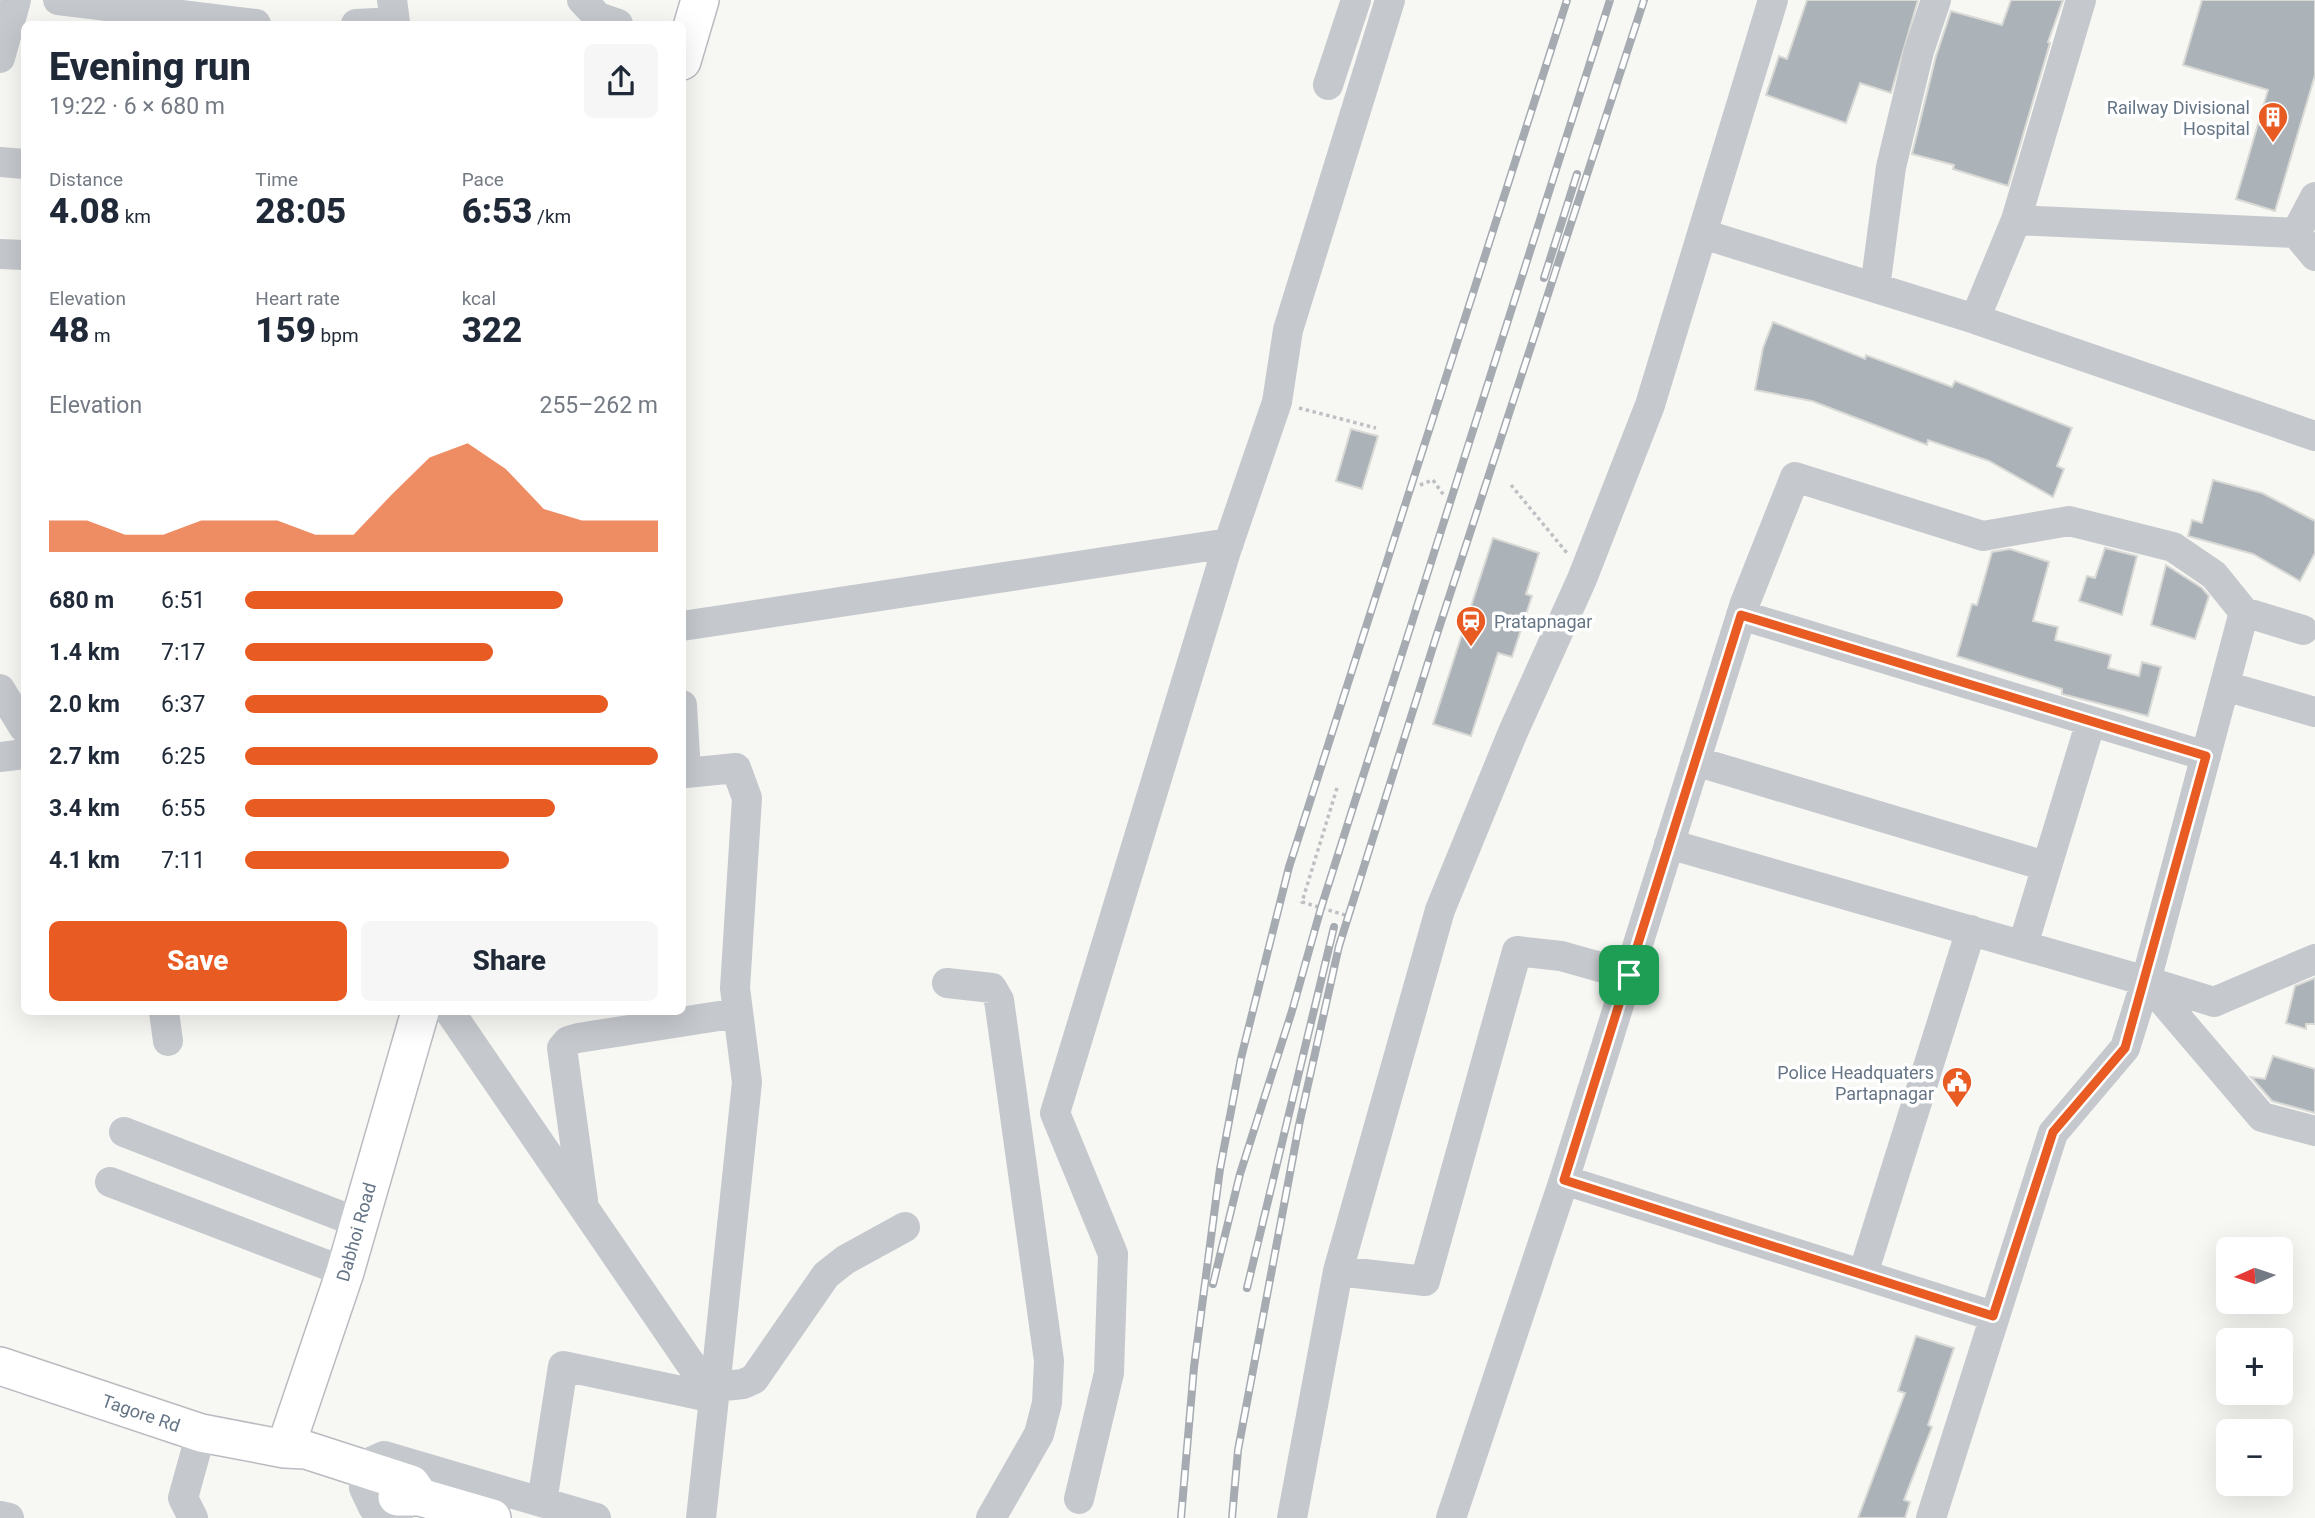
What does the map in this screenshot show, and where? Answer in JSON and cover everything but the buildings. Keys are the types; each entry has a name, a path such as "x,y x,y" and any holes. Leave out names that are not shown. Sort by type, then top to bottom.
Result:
{"main road":[{"path":"686,46 700,0"},
{"name":"Dabhoi Road","path":"285,1449 345,1272 419,1015"},
{"name":"Tagore Rd","path":"0,1366 201,1433 285,1449"},
{"path":"285,1449 295,1462 386,1496 492,1518"}],"street":[{"path":"0,58 16,0"},
{"path":"58,0 144,18 200,21"},
{"path":"582,0 598,17 609,21"},
{"path":"1328,85 1356,0"},
{"path":"1079,1499 1109,1373 1113,1255 1055,1113 1229,543 1277,402 1288,330 1390,0"},
{"path":"1292,1518 1338,1271 1440,910 1513,732 1583,574 1650,405 1773,0"},
{"path":"1875,288 1891,167 1919,51 1936,0"},
{"path":"1975,319 2017,220 2081,0"},
{"path":"370,21 394,16"},
{"path":"0,162 21,164"},
{"path":"2296,233 2315,197"},
{"path":"2017,220 2296,233 2315,256"},
{"path":"1703,234 1975,319 2315,436"},
{"path":"0,254 21,255"},
{"path":"1451,1518 1564,1180 1741,615 1796,477 1983,536 2069,521 2173,547 2214,575 2244,612 2303,629"},
{"path":"686,625 1229,543"},
{"path":"1931,1518 2053,1132 2125,1048 2146,981 2244,612"},
{"path":"1741,615 2206,756"},
{"path":"2225,686 2315,712"},
{"path":"0,689 21,723"},
{"path":"2023,946 2091,721"},
{"path":"0,757 21,754"},
{"path":"1695,761 2046,866"},
{"path":"686,772 736,768 747,798 735,988 747,1082 701,1518"},
{"path":"1670,844 2214,1002 2315,959"},
{"path":"1863,1274 1971,930"},
{"path":"1338,1271 1425,1281 1517,951 1560,956 1629,975"},
{"path":"2146,981 2262,1117 2315,1131"},
{"path":"947,983 992,988 999,1000 1049,1362 1047,1403 1039,1434 991,1518"},
{"path":"585,1209 562,1048 568,1041 578,1038 738,1013"},
{"path":"164,1015 168,1041"},
{"path":"452,1015 715,1393"},
{"path":"124,1132 359,1223"},
{"path":"1564,1180 1993,1316"},
{"path":"110,1182 345,1272"},
{"path":"542,1502 563,1366 715,1393 743,1384 754,1379 826,1275 845,1259 905,1227"},
{"path":"193,1518 183,1498 201,1433"},
{"path":"386,1496 384,1457 596,1518"},
{"path":"0,1516 9,1518"}],"path":[{"path":"1277,402 1376,428"},
{"path":"1420,485 1433,480 1445,497"},
{"path":"1511,485 1583,574"},
{"path":"1337,788 1302,901 1348,916"}],"railway":[{"path":"1181,1518 1194,1367 1220,1169 1241,1058 1289,867 1567,0"},
{"path":"1213,1284 1240,1174 1292,1011 1321,908 1610,0"},
{"path":"1232,1518 1238,1450 1299,1125 1339,946 1437,634 1644,0"},
{"path":"1544,278 1577,174"},
{"path":"1247,1288 1334,927"}],"place":[{"name":"Railway Divisional Hospital","path":"2273,144"},
{"name":"Pratapnagar","path":"1471,648"},
{"name":"Police Headquaters Partapnagar","path":"1957,1109"}],"route":[{"path":"1741,615 2206,756 2146,981 2125,1048 2053,1132 1993,1316 1564,1180 1629,975 1741,615"}]}
